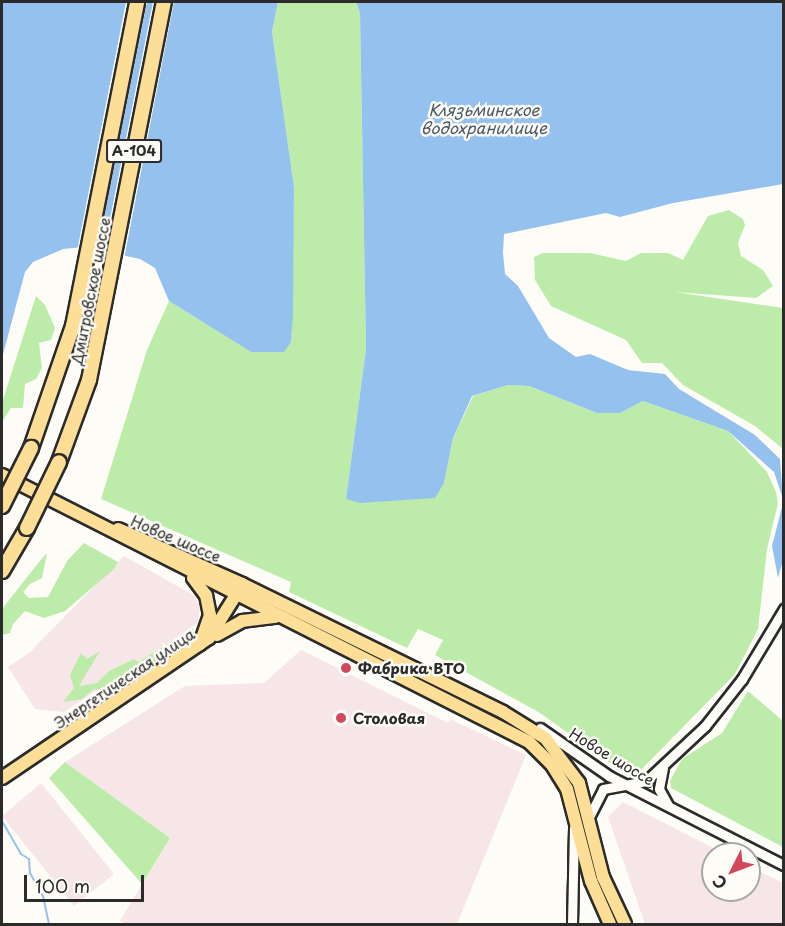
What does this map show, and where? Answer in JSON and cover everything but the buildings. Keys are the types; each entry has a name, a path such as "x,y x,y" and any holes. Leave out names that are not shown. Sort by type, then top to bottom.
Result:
{"highway":[{"name":"Дмитровское шоссе","path":"2,506 31,448 63,362 79,296 137,2"},
{"name":"Дмитровское шоссе","path":"2,571 27,528 59,462 89,380 164,2"}],"main road":[{"path":"2,475 78,513"},
{"name":"Новое шоссе","path":"78,513 184,570 522,738 558,772 574,811 591,881 610,924"},
{"name":"Новое шоссе","path":"78,513 177,552 503,712"},
{"path":"184,570 202,588 208,603 209,625 198,647"},
{"name":"Энергетическая улица","path":"2,778 198,647 219,628 242,584"},
{"path":"198,647 242,621 280,618"},
{"path":"503,712 545,738 558,751 579,783 590,815 603,877 625,924"}],"street":[{"path":"590,815 603,789 642,783 665,764 722,707 783,609"},
{"name":"Новое шоссе","path":"503,712 537,726 625,784 783,865"},
{"path":"665,764 658,783 670,807"},
{"path":"642,783 643,793"},
{"path":"572,924 574,811"}],"shaded area":[{"path":"124,556 195,596 200,607 198,623 64,712 35,709 8,667 29,653"},
{"path":"301,650 448,723 450,719 526,755 457,924 127,924 120,921 170,838 65,762 185,686 264,683"},
{"path":"41,783 114,874 74,906 2,816"},
{"path":"623,802 701,842 701,902 761,902 761,872 783,883 783,924 645,924 608,817"}],"green space":[{"path":"278,2 356,2 360,13 366,349 346,499 444,483 453,438 473,396 508,385 529,386 597,413 620,413 643,401 728,431 767,472 778,503 767,549 758,629 735,674 636,775 610,763 540,713 435,655 443,640 418,629 407,648 289,592 291,582 101,499 147,350 169,301 251,352 291,342 294,187 272,32"},
{"path":"729,210 743,219 745,225 738,243 741,256 763,270 773,286 756,298 675,292 783,308 783,449 755,426 683,385 662,363 642,363 626,340 551,306 535,280 534,257 543,253 590,253 626,261 641,253 668,253 683,260 708,216"},
{"path":"36,296 45,305 55,328 51,340 39,343 42,368 36,379 25,384 23,408 11,408 2,422 2,403"},
{"path":"84,543 118,562 114,569 65,611 44,618 25,611 13,624 10,633 2,635 2,609 47,553 42,578 30,584 23,592 29,598 48,597 67,561"},
{"path":"194,628 188,640 115,689 94,689 82,699 63,702 74,688 70,675 81,653 87,659 100,651 79,686 97,683 109,671 134,659 138,662"},
{"path":"748,691 783,721 783,847 671,788 670,781 682,759 722,733"},
{"path":"65,762 170,838 142,884 49,778"}],"water":[{"path":"2,2 278,2 272,32 294,187 293,314 291,342 284,352 251,352 169,301 155,268 140,259 84,247 63,249 33,262 25,272 2,358"},
{"name":"Клязьминское водохранилище","path":"356,2 783,2 783,184 673,203 620,217 606,213 504,234 503,253 505,274 518,286 549,338 576,357 590,354 628,370 665,374 679,389 755,435 780,459 783,499 774,472 728,431 643,401 620,413 597,413 529,386 508,385 472,396 453,438 444,483 435,498 360,503 346,499 366,349 360,13"},
{"path":"783,503 783,560 778,578 772,546"}],"pier":[{"path":"126,2 147,2 97,253 77,251"},
{"path":"153,2 174,2 124,259 103,254"}],"waterway":[{"path":"2,821 21,854 29,859 30,873 43,896 49,924"}],"place":[{"name":"Фабрика ВТО","path":"346,668"},
{"name":"Столовая","path":"341,718"}]}
